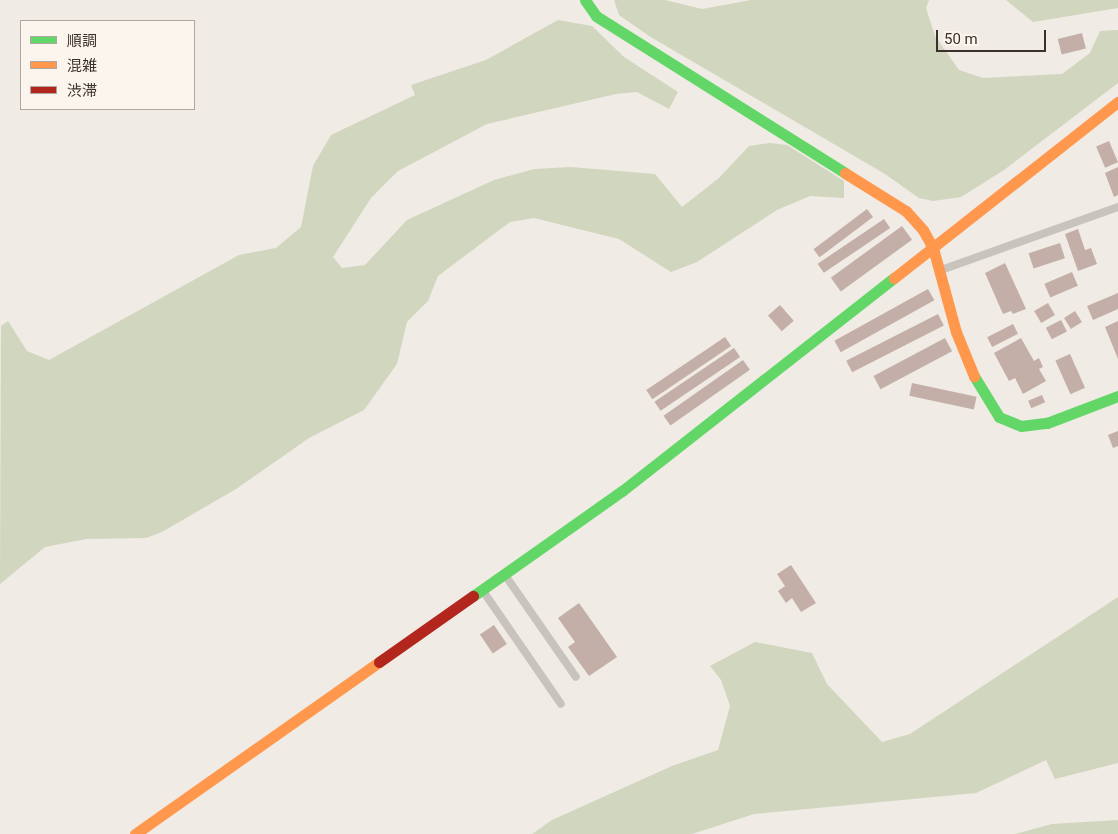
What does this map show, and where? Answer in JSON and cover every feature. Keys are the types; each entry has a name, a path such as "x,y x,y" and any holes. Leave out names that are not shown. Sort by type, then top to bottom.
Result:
{"street":[{"path":"585,0 596,16 906,211 923,230 933,248 956,332 978,385 998,417 1022,426 1047,423 1118,396"},
{"path":"135,834 622,491 1118,102"}],"lane":[{"path":"939,270 1118,207"},
{"path":"504,574 576,677"},
{"path":"482,589 560,704"}],"green space":[{"path":"614,0 665,0 702,9 751,0 929,0 926,8 935,36 959,70 983,78 1062,74 1090,53 1100,31 1118,30 1118,83 1004,170 961,197 933,201 919,198 885,174 649,36 619,15"},
{"path":"1006,0 1118,0 1118,8 1033,22"},
{"path":"558,20 592,26 624,57 678,92 669,109 637,92 616,94 487,124 398,171 371,198 333,257 342,268 365,265 407,220 494,180 534,169 571,167 655,174 682,207 719,178 749,146 770,143 787,145 844,181 844,198 810,196 777,210 697,262 671,272 619,239 534,218 510,222 438,276 428,301 407,322 397,364 364,410 309,438 236,489 162,532 146,538 86,539 45,547 0,584 1,326 8,321 27,351 49,360 239,255 276,248 301,227 313,166 331,135 415,95 411,85 486,60"},
{"path":"1118,597 1118,763 1055,779 1046,760 976,793 754,814 692,834 532,834 552,820 672,766 718,750 730,706 721,680 710,666 755,642 812,653 827,684 882,742 910,734"},
{"path":"1118,820 1118,834 1015,834 1052,824"}],"building":[{"path":"1082,33 1086,49 1062,55 1058,39"},
{"path":"1109,141 1118,162 1105,168 1096,146"},
{"path":"1118,167 1118,195 1114,197 1105,173"},
{"path":"867,209 873,217 820,257 813,249"},
{"path":"884,219 890,228 824,273 818,264"},
{"path":"902,226 912,240 841,291 831,278"},
{"path":"1078,229 1085,250 1091,248 1097,264 1078,271 1065,234"},
{"path":"1060,243 1065,258 1034,268 1029,253"},
{"path":"1005,263 1026,309 1013,314 1011,311 1003,314 985,273"},
{"path":"1072,272 1078,286 1050,298 1044,284"},
{"path":"928,289 934,300 841,352 834,341"},
{"path":"1118,293 1118,309 1093,320 1087,306"},
{"path":"1048,303 1055,315 1041,323 1034,311"},
{"path":"780,305 794,321 782,331 768,315"},
{"path":"1075,311 1082,322 1071,329 1064,318"},
{"path":"938,314 944,326 852,372 846,361"},
{"path":"1061,320 1067,332 1052,339 1046,328"},
{"path":"1118,321 1118,359 1105,327"},
{"path":"1013,324 1018,334 992,347 987,337"},
{"path":"725,337 731,346 652,399 646,390"},
{"path":"945,338 952,351 881,389 873,376"},
{"path":"1021,338 1034,361 1039,358 1043,367 1039,369 1046,381 1023,394 1015,378 1009,381 994,353"},
{"path":"734,348 740,357 661,411 654,402"},
{"path":"1070,354 1085,388 1070,394 1055,361"},
{"path":"743,360 750,370 670,425 664,416"},
{"path":"912,383 977,397 974,409 909,396"},
{"path":"1042,395 1045,402 1031,408 1028,401"},
{"path":"1118,431 1118,446 1113,448 1108,435"},
{"path":"791,565 816,603 801,612 792,598 786,603 778,591 785,586 777,574"},
{"path":"579,603 617,657 589,676 568,647 575,642 558,618"},
{"path":"494,625 507,644 493,654 480,635"}],"traffic: fast":[{"path":"585,0 596,16 845,173"},
{"path":"473,596 622,491 894,278"},
{"path":"974,376 999,417 1021,426 1047,423 1118,396"}],"traffic: slow":[{"path":"894,278 1118,102"},
{"path":"845,173 906,211 923,230 933,248 956,332 974,376"},
{"path":"135,834 379,662"}],"traffic: jam":[{"path":"379,662 473,596"}]}
